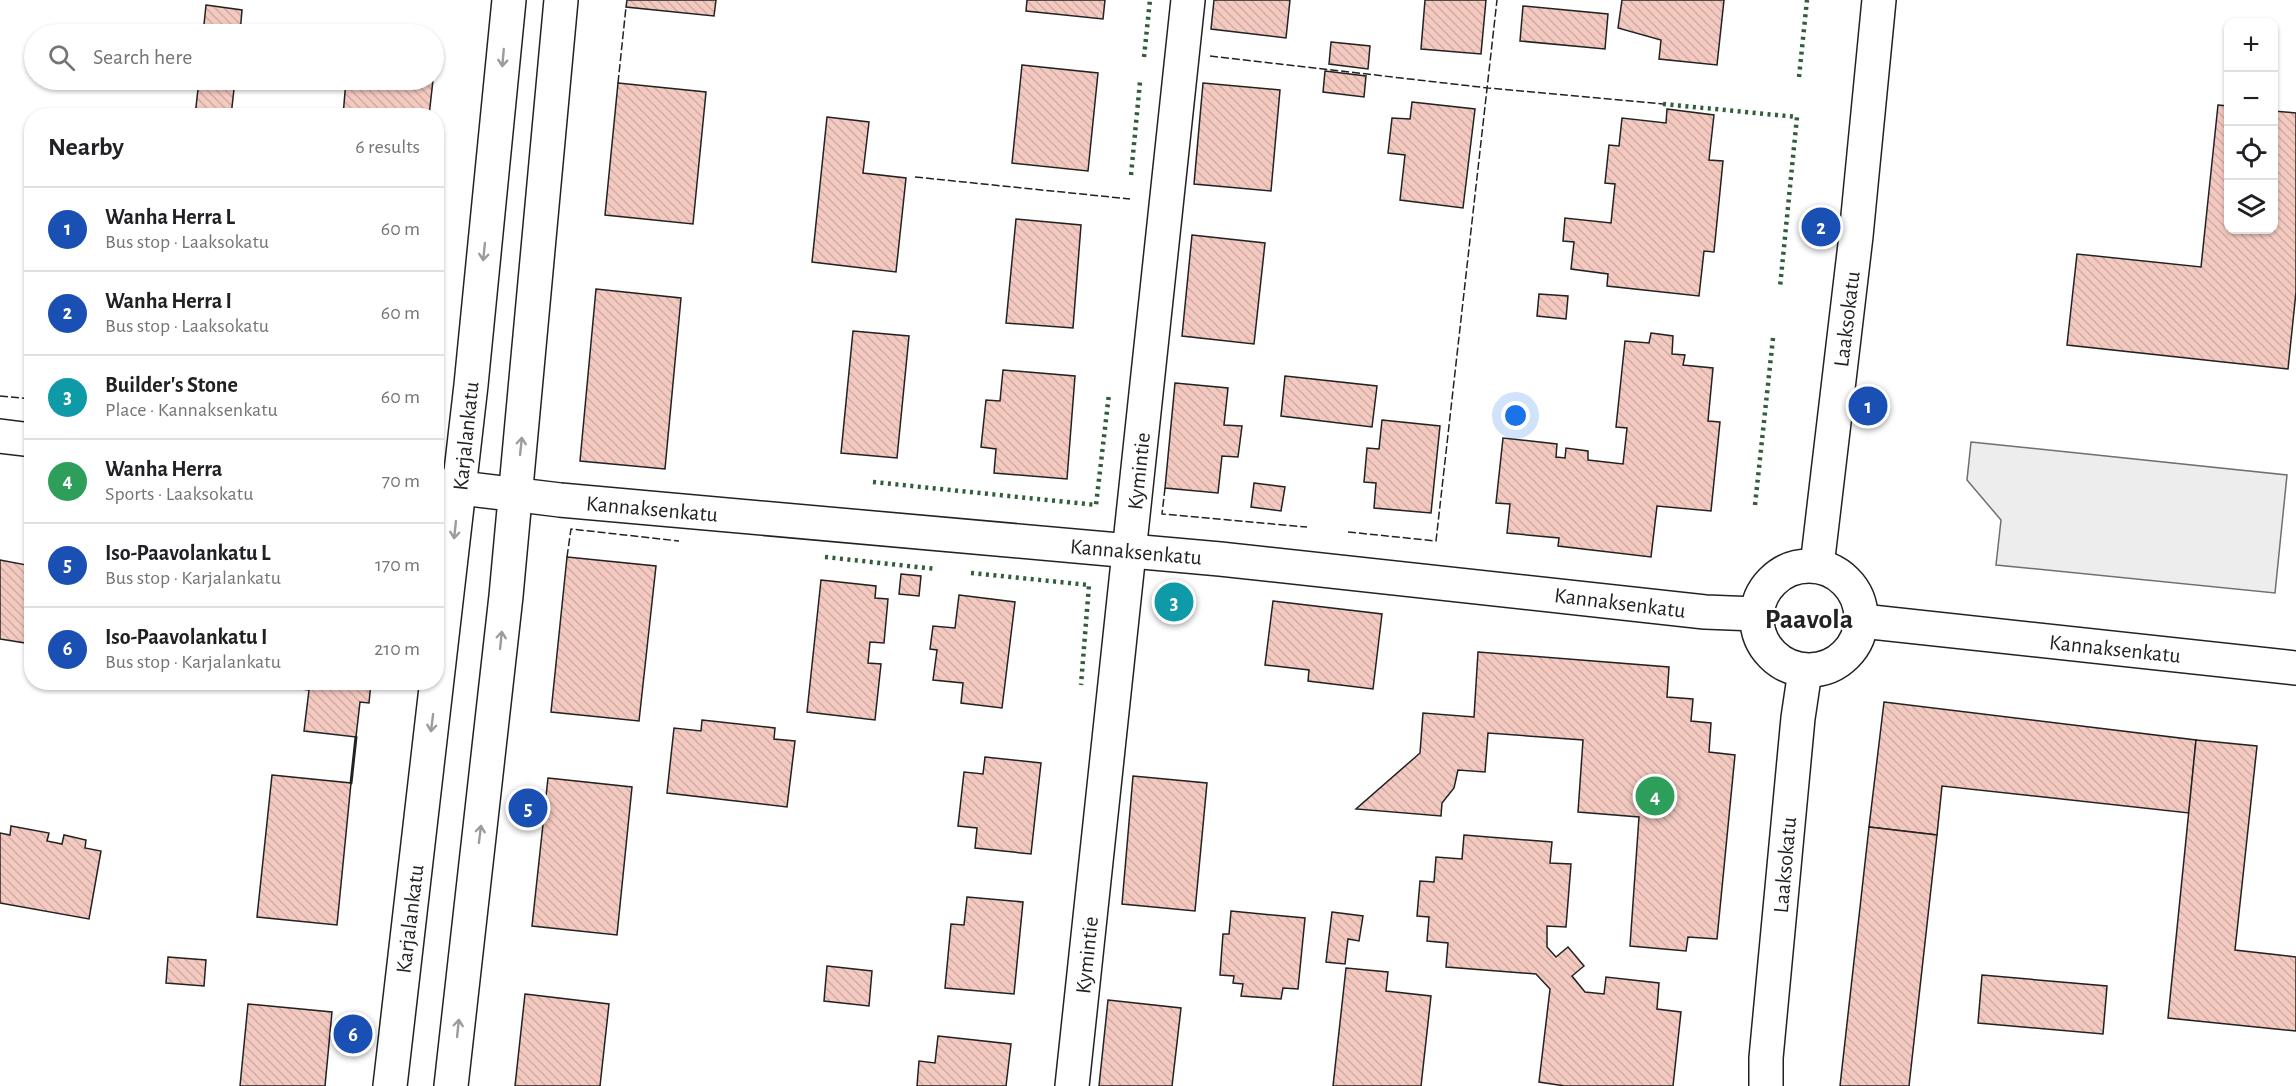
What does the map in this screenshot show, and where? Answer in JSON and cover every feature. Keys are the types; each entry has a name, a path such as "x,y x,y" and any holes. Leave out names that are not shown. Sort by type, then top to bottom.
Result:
{"street":[{"name":"Karjalankatu","path":"444,527 509,0"},
{"path":"451,1086 517,493 561,0"},
{"name":"Kymintie","path":"1072,1086 1188,0"},
{"name":"Laaksokatu","path":"1817,566 1856,236 1879,0"},
{"path":"0,436 24,439"},
{"name":"Kannaksenkatu","path":"448,486 560,500 1129,550 1705,612 1756,614"},
{"path":"1817,566 1841,576 1857,596 1862,621 1854,648 1833,666 1805,671 1779,662 1761,641 1756,614 1766,587 1788,569 1817,566"},
{"name":"Kannaksenkatu","path":"1862,621 2296,668"},
{"name":"Laaksokatu","path":"1763,1077 1798,718 1805,671"},
{"name":"Karjalankatu","path":"390,1086 428,690"}],"shaded area":[{"path":"1971,442 2287,475 2275,593 1996,565 2001,520 1967,480"}],"building":[{"path":"627,0 716,0 714,16 626,7"},
{"path":"1027,0 1105,0 1103,19 1026,11"},
{"path":"1214,0 1290,0 1286,38 1211,29"},
{"path":"1425,0 1486,0 1481,54 1421,49"},
{"path":"1622,0 1724,0 1717,65 1659,59 1661,40 1618,28"},
{"path":"206,5 242,10 241,24 204,24"},
{"path":"1523,6 1608,14 1605,49 1520,41"},
{"path":"1331,42 1370,46 1368,69 1329,64"},
{"path":"1022,65 1098,73 1088,171 1012,163"},
{"path":"1325,71 1366,76 1364,97 1323,92"},
{"path":"618,83 706,92 693,224 605,215"},
{"path":"1203,83 1280,90 1271,191 1194,184"},
{"path":"198,90 234,90 232,108 196,108"},
{"path":"345,90 432,90 430,108 344,108"},
{"path":"1412,102 1475,109 1463,208 1400,200 1405,155 1388,153 1392,118 1410,119"},
{"path":"2218,105 2224,106 2224,234 2278,234 2278,111 2296,113 2296,292 2288,369 2067,345 2077,254 2201,267"},
{"path":"1667,109 1714,115 1709,160 1723,161 1714,252 1704,251 1699,296 1607,286 1608,274 1571,269 1574,242 1563,241 1565,218 1611,223 1615,184 1605,183 1609,145 1619,146 1622,118 1666,123"},
{"path":"827,117 869,122 863,173 906,178 896,272 812,262"},
{"path":"1016,219 1081,225 1073,328 1006,323"},
{"path":"1192,235 1265,243 1254,344 1182,336"},
{"path":"596,289 681,298 665,469 580,461"},
{"path":"1539,294 1568,296 1566,319 1537,316"},
{"path":"853,331 909,336 897,458 841,453"},
{"path":"1651,333 1673,336 1672,354 1685,355 1683,365 1713,368 1708,421 1720,422 1711,511 1657,506 1651,557 1558,546 1559,538 1507,533 1510,504 1496,503 1503,438 1557,444 1556,457 1565,458 1566,448 1588,451 1588,460 1623,464 1627,428 1616,427 1625,341 1649,343"},
{"path":"1003,370 1075,376 1067,479 994,473 996,449 981,447 986,400 1000,401"},
{"path":"1285,376 1377,386 1372,427 1281,416"},
{"path":"1175,383 1228,388 1224,425 1242,426 1238,457 1222,456 1218,493 1165,488"},
{"path":"1382,420 1440,426 1431,513 1374,508 1376,483 1364,482 1367,448 1379,449"},
{"path":"1254,483 1285,487 1281,511 1251,507"},
{"path":"567,557 656,566 639,721 551,712"},
{"path":"0,560 24,564 24,643 0,639"},
{"path":"901,574 921,576 919,596 899,594"},
{"path":"821,580 876,586 875,598 888,599 884,643 870,642 868,663 881,664 875,720 807,712"},
{"path":"959,595 1015,602 1002,708 961,703 963,683 933,680 937,650 930,649 933,626 955,628"},
{"path":"1273,601 1382,614 1373,689 1308,681 1309,670 1265,665"},
{"path":"1478,652 1669,667 1667,697 1693,699 1691,721 1711,723 1709,752 1735,755 1717,939 1688,937 1686,951 1630,946 1639,817 1578,812 1583,740 1488,733 1485,772 1458,770 1454,788 1442,803 1441,816 1356,809 1420,753 1423,713 1474,717"},
{"path":"309,690 370,690 369,703 360,702 356,737 304,731"},
{"path":"1884,702 2196,740 2189,813 1942,786 1937,835 1869,827"},
{"path":"702,720 775,728 774,739 795,741 787,807 667,793 674,728 701,731"},
{"path":"2196,740 2257,746 2235,950 2296,957 2296,1031 2168,1018"},
{"path":"985,757 1041,763 1031,854 975,848 977,828 958,826 964,772 983,774"},
{"path":"272,775 351,783 337,925 257,917"},
{"path":"1133,776 1207,783 1195,911 1122,904"},
{"path":"548,778 632,787 617,935 532,926"},
{"path":"11,826 49,833 47,841 62,844 64,835 86,840 85,848 101,851 89,919 0,903 0,833 10,835"},
{"path":"1869,827 1937,835 1909,1086 1840,1086"},
{"path":"1464,835 1552,842 1550,863 1571,864 1566,927 1547,926 1547,947 1556,957 1568,947 1584,966 1572,976 1585,992 1604,994 1606,977 1659,983 1657,1009 1681,1012 1673,1086 1565,1086 1539,1082 1550,989 1536,974 1446,967 1448,943 1427,941 1429,917 1417,916 1420,881 1434,882 1436,857 1462,859"},
{"path":"967,897 1023,902 1014,994 945,988 951,924 964,925"},
{"path":"1231,911 1305,918 1298,989 1283,988 1281,999 1241,996 1243,984 1233,983 1234,976 1220,975 1223,934 1229,934"},
{"path":"1332,912 1363,916 1359,941 1348,939 1345,964 1326,962"},
{"path":"168,957 206,960 204,986 166,983"},
{"path":"827,966 872,971 869,1006 824,1001"},
{"path":"1346,968 1388,972 1386,991 1431,996 1421,1086 1333,1086"},
{"path":"1982,975 2107,986 2103,1034 1978,1023"},
{"path":"525,994 609,1004 600,1086 515,1086"},
{"path":"1108,1000 1181,1008 1172,1086 1099,1086"},
{"path":"248,1004 332,1012 325,1086 240,1086"},
{"path":"938,1036 1011,1044 1006,1086 917,1086 919,1061 935,1063"}],"hedge":[{"path":"1144,57 1150,0"},
{"path":"1799,77 1807,0"},
{"path":"1131,175 1140,82"},
{"path":"1663,104 1797,117 1780,287"},
{"path":"1755,505 1773,338"},
{"path":"873,482 1096,505 1109,394"},
{"path":"825,557 936,569"},
{"path":"971,573 1089,585 1081,685"}],"fence":[{"path":"1348,532 1436,541 1497,0"},
{"path":"618,83 626,7"},
{"path":"1210,56 1488,88 1663,104"},
{"path":"915,177 1130,199"},
{"path":"0,396 24,398"},
{"path":"1165,488 1162,514 1307,527"},
{"path":"567,557 571,529 679,541"}],"wall":[{"path":"351,783 356,737"}],"place":[{"name":"Wanha Herra I","path":"1821,227"},
{"name":"Wanha Herra L","path":"1868,406"},
{"name":"Builder's Stone","path":"1174,602"},
{"name":"Wanha Herra","path":"1655,796"},
{"name":"Iso-Paavolankatu L","path":"528,808"},
{"name":"Iso-Paavolankatu I","path":"353,1034"}],"district":[{"name":"Paavola","path":"1809,618"}]}
